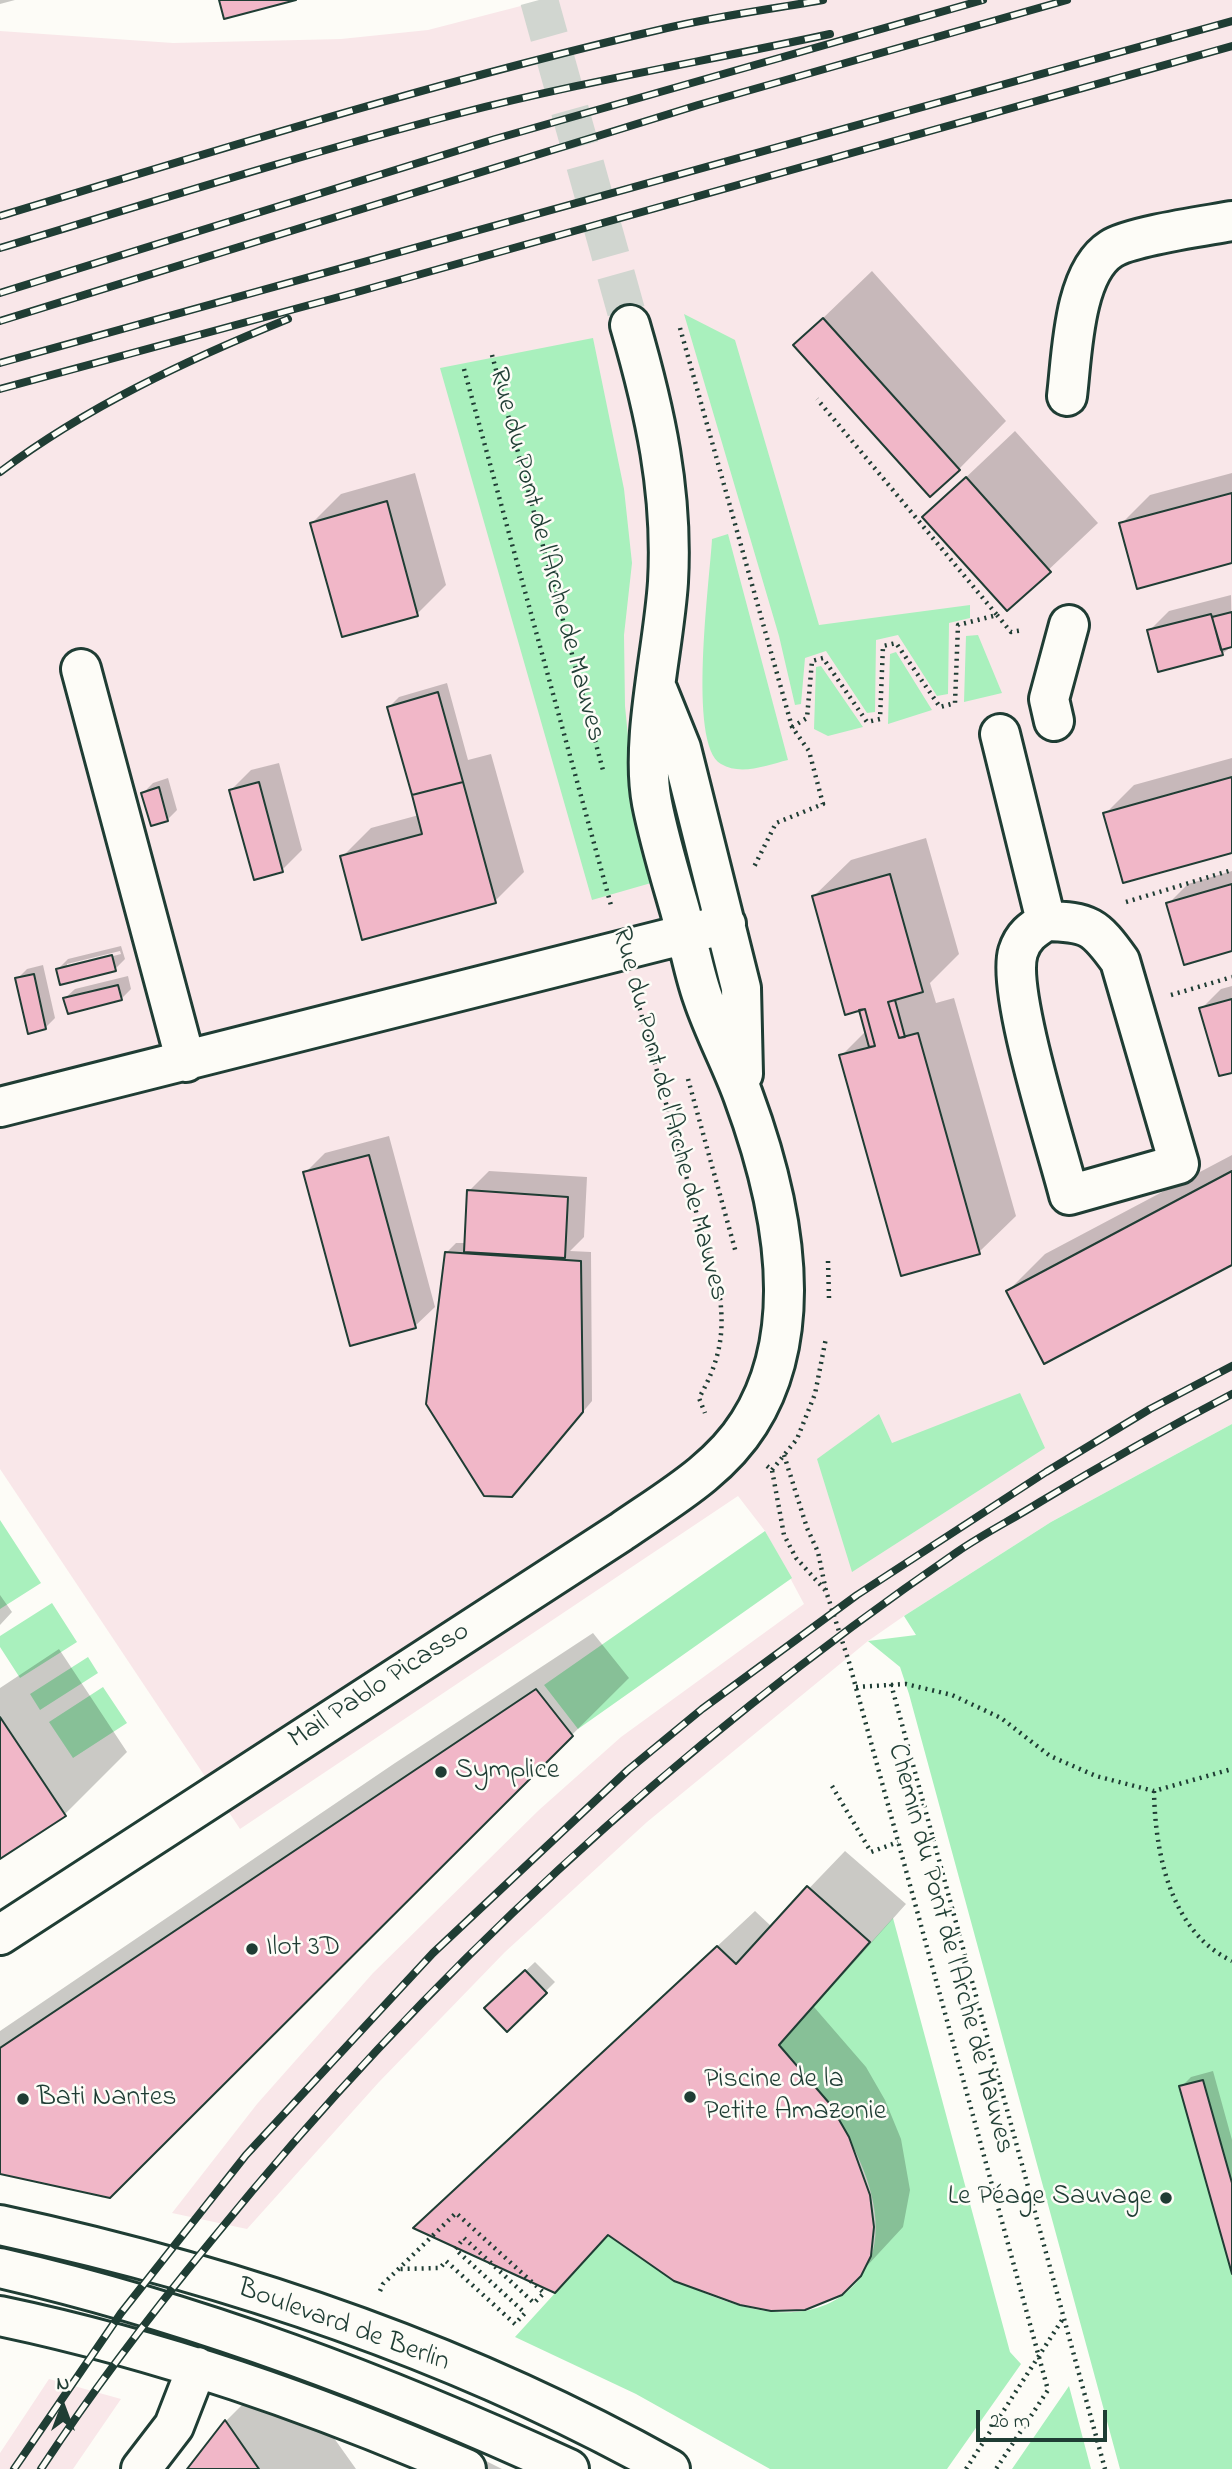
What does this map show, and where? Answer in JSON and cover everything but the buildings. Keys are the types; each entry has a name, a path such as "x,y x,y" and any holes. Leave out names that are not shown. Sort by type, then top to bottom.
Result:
{"street":[{"path":"1067,396 1077,308 1097,262 1111,249 1128,242 1232,220"},
{"name":"Rue du Pont de l'Arche de Mauves","path":"630,325 655,414 668,494 668,584 649,755 652,801 703,998 744,1097 772,1197 784,1274 780,1344 772,1376 742,1433"},
{"path":"1054,721 1049,699 1069,625"},
{"path":"81,669 186,1062"},
{"name":"Rue du Pont de l'Arche de Mauves","path":"657,688 681,748 741,988 744,1097"},
{"path":"1000,734 1046,921"},
{"path":"1046,921 1075,922 1088,928 1101,933 1120,961 1179,1164 1069,1195 1016,990 1017,955 1026,934 1046,921"},
{"path":"0,1107 726,924"},
{"name":"Mail Pablo Picasso","path":"0,1935 621,1532 697,1478 742,1433"},
{"name":"Boulevard de Berlin","path":"0,2225 70,2241 218,2282 375,2334 523,2395 620,2441 670,2469"},
{"path":"0,2268 86,2287 344,2372 569,2469"},
{"path":"0,2316 117,2342 252,2384 466,2469"},
{"path":"141,2469 174,2426 197,2367"}],"path":[{"path":"680,328 792,727 809,751 823,804 776,823 750,876"},
{"name":"Rue du Pont de l'Arche de Mauves","path":"492,355 606,782"},
{"name":"Rue du Pont de l'Arche de Mauves","path":"464,369 720,1298 723,1320 720,1355 699,1398 705,1415 784,1455"},
{"path":"792,727 807,718 812,660 823,658 867,722 880,719 883,646 896,643 940,707 955,703 958,625 997,615 817,399"},
{"path":"1088,928 1103,909 1232,870"},
{"path":"1134,1006 1232,977"},
{"name":"Rue du Pont de l'Arche de Mauves","path":"687,1076 739,1263"},
{"path":"825,1251 830,1275 828,1311"},
{"path":"826,1335 815,1394 797,1440 772,1470 784,1535 796,1558 826,1591"},
{"name":"Rue du Pont de l'Arche de Mauves","path":"742,1433 772,1470"},
{"path":"784,1455 807,1528 818,1552 826,1591"},
{"name":"Chemin du Pont de l'Arche de Mauves","path":"826,1591 855,1687 1048,2390 996,2469"},
{"path":"855,1687 906,1684 952,1695 1001,1718 1050,1756 1096,1776 1154,1791 1232,1769"},
{"path":"891,1685 1105,2469"},
{"path":"832,1786 871,1852 898,1842"},
{"path":"1154,1791 1160,1857 1173,1899 1199,1935 1219,1955 1232,1961"},
{"path":"378,2295 383,2284 456,2213 544,2292 534,2303 464,2238 454,2249 524,2313 514,2324 446,2261 440,2268 400,2269"},
{"path":"966,2469 1064,2317"}],"shaded area":[{"path":"544,0 1232,0 1232,1424 1051,1522 868,1641 647,1822 505,1952 379,2082 247,2229 172,2213 257,2104 373,1973 539,1810 621,1737 804,1604 765,1531 738,1496 240,1829 0,1469 0,31 173,43 341,39 428,30"},
{"path":"49,2379 121,2399 73,2469 0,2469 0,2453"}],"green space":[{"path":"684,314 735,340 819,625 970,605 970,618 949,623 948,694 937,696 898,635 876,640 875,712 867,713 826,651 805,658 801,704 795,705 779,636"},
{"path":"593,338 624,489 632,563 624,635 625,706 632,777 658,881 592,900 440,368"},
{"path":"728,534 788,760 745,769 721,764 711,750 705,726 703,659 712,539"},
{"path":"978,635 1002,693 964,702 966,636"},
{"path":"896,652 932,710 888,724 890,654"},
{"path":"821,666 863,727 828,736 814,729 816,667"},
{"path":"1020,1393 1045,1448 852,1572 817,1459 879,1414 892,1443"},
{"path":"1232,1424 1232,2469 1120,2469 909,1694 900,1667 868,1641 916,1635 904,1616 1051,1522"},
{"path":"0,1520 41,1583 0,1609"},
{"path":"765,1531 792,1578 578,1729 544,1685"},
{"path":"52,1603 77,1642 20,1678 0,1647 0,1636"},
{"path":"88,1657 98,1673 40,1710 30,1694"},
{"path":"103,1687 127,1723 73,1758 49,1722"},
{"path":"893,1918 1010,2352 1021,2364 947,2469 770,2469 636,2394 515,2337 608,2235 663,2272 697,2290 733,2303 769,2311 803,2311 834,2301 860,2278 873,2251 876,2220 869,2187 857,2154 839,2121 819,2091 779,2045"},
{"path":"1069,2386 1091,2469 1012,2469"}],"tunnel":[{"path":"539,0 630,325"}],"railway":[{"path":"0,216 332,116 499,70 686,24 823,0"},
{"path":"0,293 495,139 983,0"},
{"path":"0,321 698,105 1067,0"},
{"path":"0,363 1232,21"},
{"path":"0,248 285,162 457,114 830,34"},
{"path":"0,389 350,294 1232,46"},
{"path":"0,472 67,426 139,386 288,319"},
{"path":"14,2469 121,2313 246,2155 433,1953 628,1770 702,1709 857,1595 1046,1472 1150,1409 1232,1366"},
{"path":"41,2469 145,2324 293,2143 467,1957 558,1870 653,1785 751,1704 957,1552 1111,1460 1232,1394"}],"place":[{"name":"Symplice","path":"441,1772"},
{"name":"Ilot 3D","path":"252,1949"},
{"name":"Piscine de la Petite Amazonie","path":"690,2097"},
{"name":"Bati Nantes","path":"23,2099"},
{"name":"Le Péage Sauvage","path":"1166,2198"}]}
